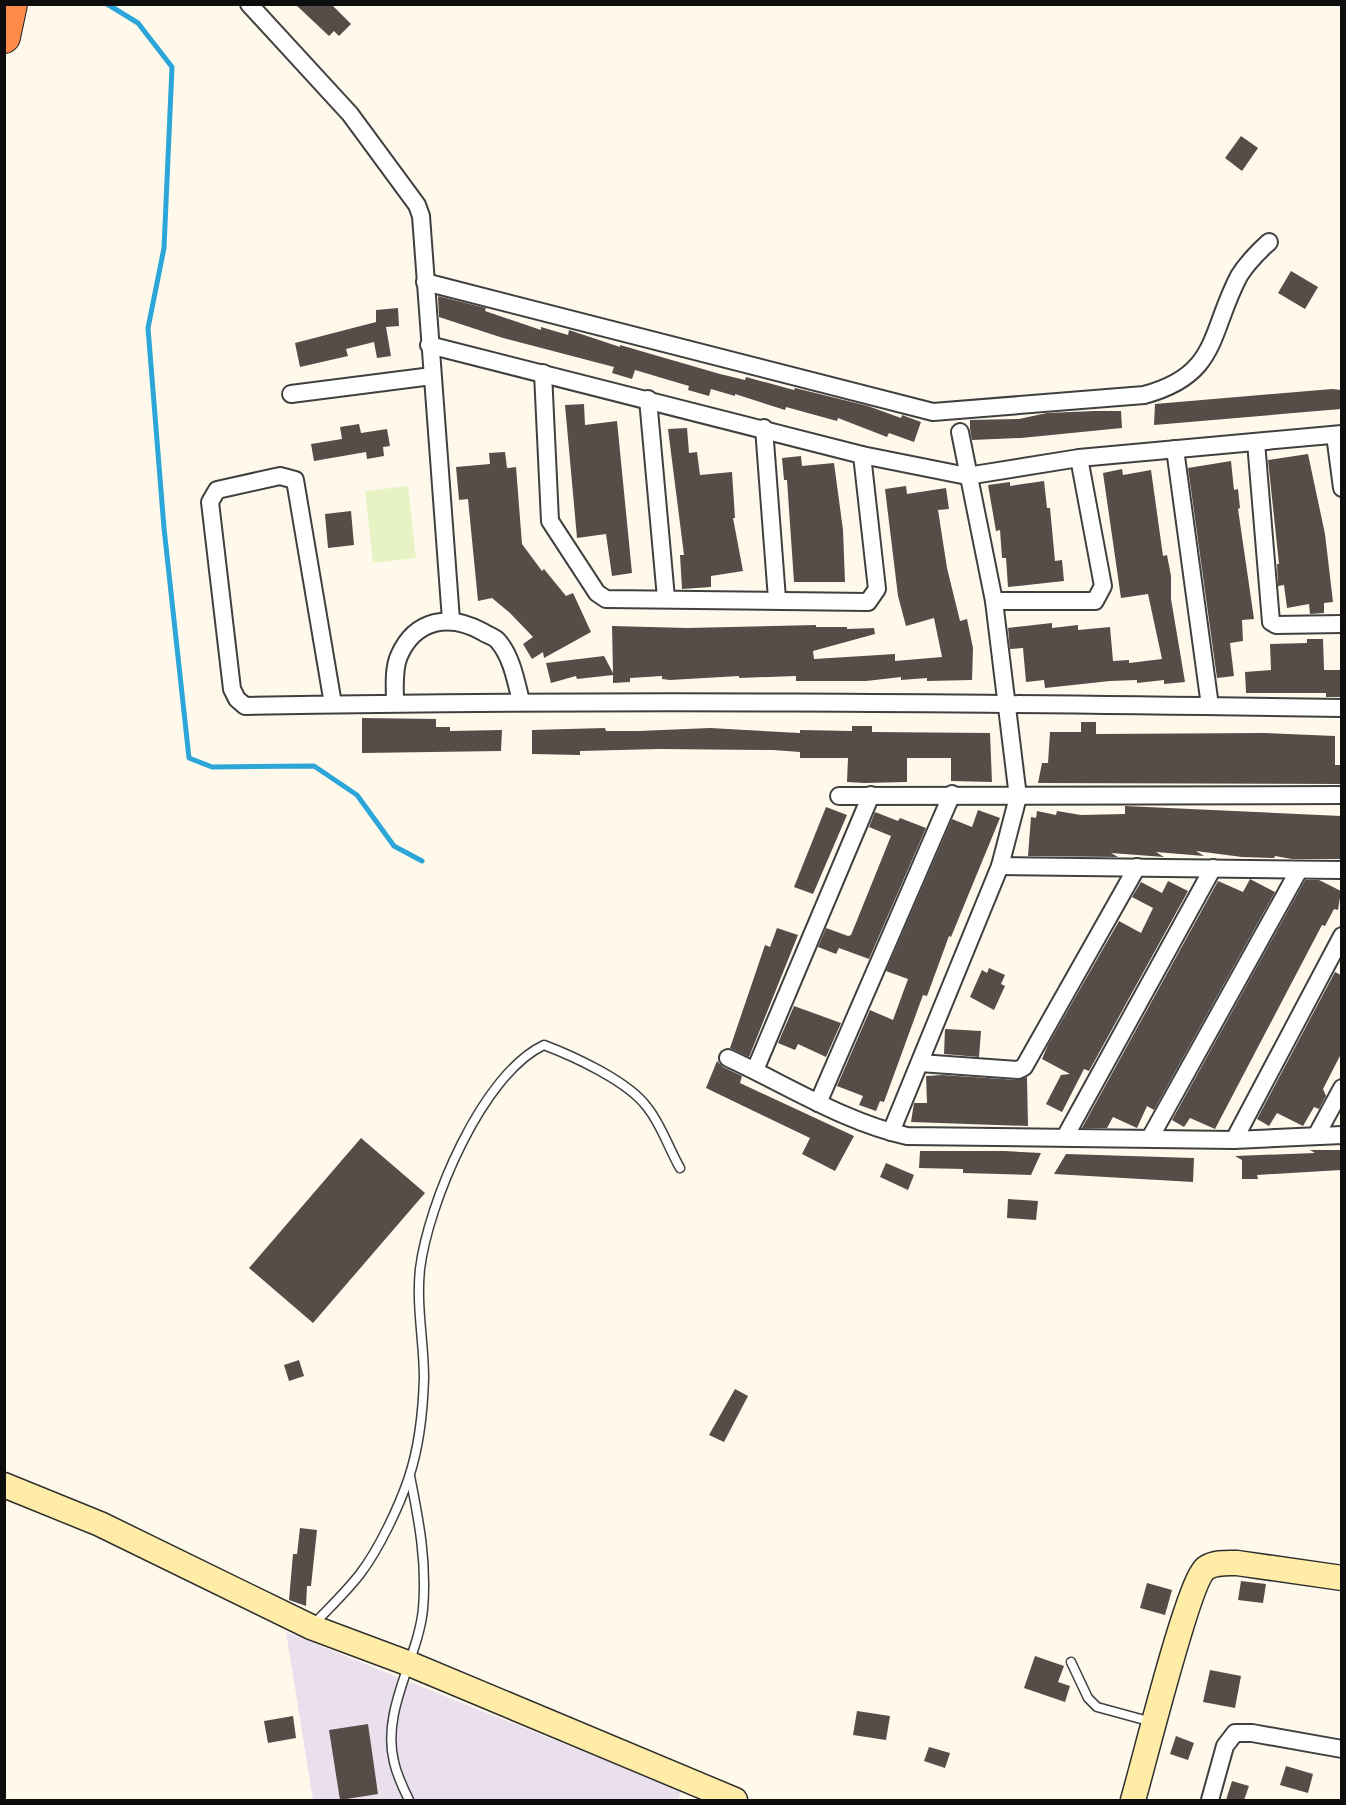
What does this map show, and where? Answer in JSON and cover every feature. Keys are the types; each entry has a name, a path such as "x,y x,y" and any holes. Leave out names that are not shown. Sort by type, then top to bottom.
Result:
{"highway":[{"path":"4,37 11,4"}],"street":[{"path":"249,4 350,114 417,205 421,216 451,620"},
{"path":"425,282 943,412 1144,395 1166,389 1199,367 1221,323 1240,275 1251,258 1269,242"},
{"path":"429,345 764,428 862,455 967,476 1079,458 1338,434 1341,488"},
{"path":"543,373 549,514 553,527 602,597 613,600 666,598 868,602 876,593 862,455"},
{"path":"291,394 432,376"},
{"path":"648,399 666,598"},
{"path":"764,428 777,599"},
{"path":"891,1132 1000,866 1018,797 1004,703 994,601 967,476 960,432"},
{"path":"1256,442 1271,622 1276,625 1341,624"},
{"path":"1175,449 1210,706"},
{"path":"994,601 1095,601 1101,594 1103,586 1079,458"},
{"path":"333,704 295,480 280,477 217,489 210,502 232,689 237,699 245,706 521,701 1004,703 1341,708"},
{"path":"395,702 396,668 399,656 406,644 426,625 451,620 473,627 498,641 511,663 521,701"},
{"path":"818,1103 952,794"},
{"path":"755,1070 871,795"},
{"path":"839,796 1341,795"},
{"path":"1000,866 1341,870"},
{"path":"920,1063 1018,1070 1024,1067 1137,867"},
{"path":"1065,1137 1213,868"},
{"path":"1150,1138 1299,870"},
{"path":"1234,1140 1341,936"},
{"path":"728,1058 818,1103 891,1132 907,1136 1234,1140 1341,1135"},
{"path":"1316,1136 1341,1088"},
{"path":"4,1485 100,1524 311,1627 410,1664 735,1800"},
{"path":"1133,1800 1184,1619 1197,1580 1206,1568 1223,1563 1238,1563 1341,1578"},
{"path":"1210,1800 1225,1746 1235,1733 1252,1733 1341,1749"}],"lane":[{"path":"311,1627 360,1573 394,1514 410,1476 422,1413 424,1378 420,1268 438,1200 459,1147 490,1095 513,1067 530,1051 544,1045 571,1055 598,1070 647,1106 680,1168"},
{"path":"409,1800 393,1761 392,1742 393,1718 423,1612 426,1570 424,1547 410,1476"},
{"path":"1071,1662 1088,1698 1097,1707 1156,1723"}],"shaded area":[{"path":"286,1632 681,1791 678,1800 313,1800"}],"green space":[{"path":"408,486 416,558 373,563 365,491"}],"building":[{"path":"295,4 331,4 351,24 339,36 334,31 329,36"},
{"path":"1241,136 1258,148 1242,171 1225,158"},
{"path":"1291,271 1318,287 1305,309 1278,293"},
{"path":"438,296 486,308 485,311 541,330 541,327 568,335 569,330 620,347 620,345 720,374 745,380 746,377 794,390 795,388 868,406 901,418 902,415 921,422 914,442 889,433 887,437 838,418 837,421 786,407 785,410 735,394 735,396 711,389 709,396 688,390 689,386 635,370 632,379 612,373 614,367 503,338 439,317"},
{"path":"398,308 399,326 386,327 391,356 377,358 374,342 346,349 348,356 300,367 295,343 376,322 376,310"},
{"path":"1341,390 1341,409 1154,425 1155,404"},
{"path":"584,404 585,425 617,421 632,573 612,576 606,534 577,538 565,405"},
{"path":"1121,411 1122,428 1021,438 972,440 970,420 1019,419 1047,413"},
{"path":"359,424 361,433 387,429 390,446 383,447 384,456 367,459 366,452 314,461 311,444 342,439 340,427"},
{"path":"687,428 689,453 697,452 700,475 732,472 735,518 733,518 743,571 711,576 711,587 682,589 680,555 684,555 668,429"},
{"path":"505,452 507,468 516,467 522,544 542,571 544,569 566,596 573,593 591,632 544,658 543,652 532,659 523,644 533,637 510,613 492,598 478,601 468,499 459,500 456,467 490,464 489,453"},
{"path":"1308,454 1325,534 1333,602 1324,603 1324,613 1310,614 1309,604 1287,608 1284,585 1278,586 1277,564 1279,564 1268,460"},
{"path":"801,456 802,466 834,463 843,530 845,582 794,582 787,480 784,480 782,458"},
{"path":"1231,461 1234,490 1238,489 1240,508 1238,509 1254,619 1242,620 1243,641 1230,643 1234,676 1217,678 1188,468"},
{"path":"1122,469 1123,475 1151,470 1163,556 1167,555 1171,576 1171,599 1185,682 1164,684 1164,680 1137,683 1137,680 1110,681 1045,688 1044,680 1026,682 1023,648 1010,649 1008,628 1052,623 1052,628 1078,625 1078,630 1110,627 1113,661 1129,660 1129,663 1162,659 1148,594 1121,598 1103,473"},
{"path":"1044,481 1047,508 1050,508 1055,561 1062,560 1064,581 1008,587 1006,558 1002,558 1000,530 996,531 988,485 1010,482 1010,486"},
{"path":"906,486 907,494 946,488 949,509 938,510 947,568 960,621 967,619 973,648 972,680 927,681 927,678 901,680 901,677 866,681 796,681 796,676 739,678 739,676 670,680 662,679 662,676 630,678 630,682 613,683 613,675 577,679 576,676 551,683 546,663 604,656 613,673 612,626 687,628 816,625 816,627 847,627 847,629 874,628 875,634 813,651 814,659 895,654 895,661 942,657 934,618 906,626 898,596 885,489"},
{"path":"351,511 354,545 328,548 325,514"},
{"path":"1307,639 1323,639 1324,670 1341,670 1341,697 1326,697 1326,693 1246,693 1245,672 1271,670 1270,644 1307,643"},
{"path":"362,718 436,719 436,727 450,727 450,731 502,730 501,751 362,753"},
{"path":"1081,722 1096,722 1096,734 1264,733 1335,736 1335,765 1341,765 1341,784 1038,783 1042,763 1048,763 1050,732 1081,732"},
{"path":"852,726 872,726 872,732 990,733 992,782 951,781 951,758 907,758 907,782 865,783 847,782 848,758 800,758 800,752 659,749 580,751 580,755 532,754 532,730 605,728 606,731 639,731 710,728 800,733 800,730 852,731"},
{"path":"1125,806 1341,816 1341,859 1242,857 1196,851 1204,856 1156,852 1164,857 1111,853 1118,857 1028,856 1031,817 1036,818 1037,811 1056,815 1057,811 1081,815 1125,814"},
{"path":"826,807 847,815 813,894 794,887"},
{"path":"978,810 1000,818 951,937 949,936 927,996 923,995 884,1102 880,1101 876,1111 859,1105 863,1096 837,1086 870,1010 893,1020 908,979 886,971 952,819 972,827"},
{"path":"875,812 926,828 869,959 839,948 836,954 818,947 826,928 851,935 891,836 869,827"},
{"path":"1250,879 1275,892 1154,1110 1147,1106 1137,1128 1113,1117 1107,1128 1082,1128 1218,881 1243,892"},
{"path":"1305,880 1319,880 1341,891 1338,910 1334,909 1325,926 1322,925 1215,1129 1190,1118 1184,1127 1172,1120"},
{"path":"1168,881 1188,891 1089,1071 1084,1069 1062,1112 1046,1104 1061,1075 1070,1074 1042,1059 1048,1045 1119,921 1141,933 1153,908 1132,897 1141,882 1162,893"},
{"path":"777,928 798,935 749,1057 730,1048 765,945 770,947"},
{"path":"989,968 1005,975 1001,984 1005,986 994,1010 970,997 982,970 987,973"},
{"path":"1335,972 1341,975 1341,1054 1323,1089 1326,1096 1319,1109 1314,1107 1303,1126 1277,1113 1269,1126 1257,1119"},
{"path":"794,1006 841,1023 826,1057 798,1044 795,1050 778,1043"},
{"path":"945,1029 981,1031 979,1057 944,1054"},
{"path":"717,1061 723,1067 742,1076 740,1083 854,1136 835,1171 802,1154 810,1138 706,1088"},
{"path":"926,1076 1017,1080 1027,1077 1028,1126 911,1122 914,1103 927,1103"},
{"path":"361,1138 425,1193 313,1323 249,1268"},
{"path":"1310,1150 1341,1150 1341,1170 1257,1175 1258,1179 1242,1179 1242,1160 1235,1156 1315,1153"},
{"path":"920,1151 1041,1153 1031,1175 963,1173 963,1169 919,1168"},
{"path":"1066,1154 1194,1158 1193,1182 1054,1174"},
{"path":"886,1163 914,1175 908,1190 880,1177"},
{"path":"1008,1199 1038,1201 1036,1220 1007,1218"},
{"path":"299,1360 304,1376 289,1381 284,1365"},
{"path":"735,1389 748,1396 724,1442 709,1435"},
{"path":"300,1528 317,1530 311,1586 307,1586 306,1606 289,1600 293,1554 297,1554"},
{"path":"1241,1581 1266,1584 1263,1603 1238,1600"},
{"path":"1147,1583 1172,1590 1165,1615 1140,1608"},
{"path":"1035,1656 1064,1666 1058,1682 1070,1686 1065,1702 1024,1688"},
{"path":"1210,1670 1241,1676 1235,1708 1203,1702"},
{"path":"857,1711 890,1716 886,1740 853,1735"},
{"path":"293,1716 296,1738 268,1743 264,1721"},
{"path":"368,1724 378,1794 340,1800 329,1730"},
{"path":"1176,1736 1194,1743 1188,1760 1170,1754"},
{"path":"929,1747 950,1753 945,1768 924,1761"},
{"path":"1286,1766 1313,1774 1308,1793 1280,1785"},
{"path":"1232,1781 1249,1786 1244,1800 1226,1800"}],"waterway":[{"path":"107,4 138,23 172,67 164,248 148,328 164,528 189,758 212,767 314,766 357,795 394,846 422,861"}]}
